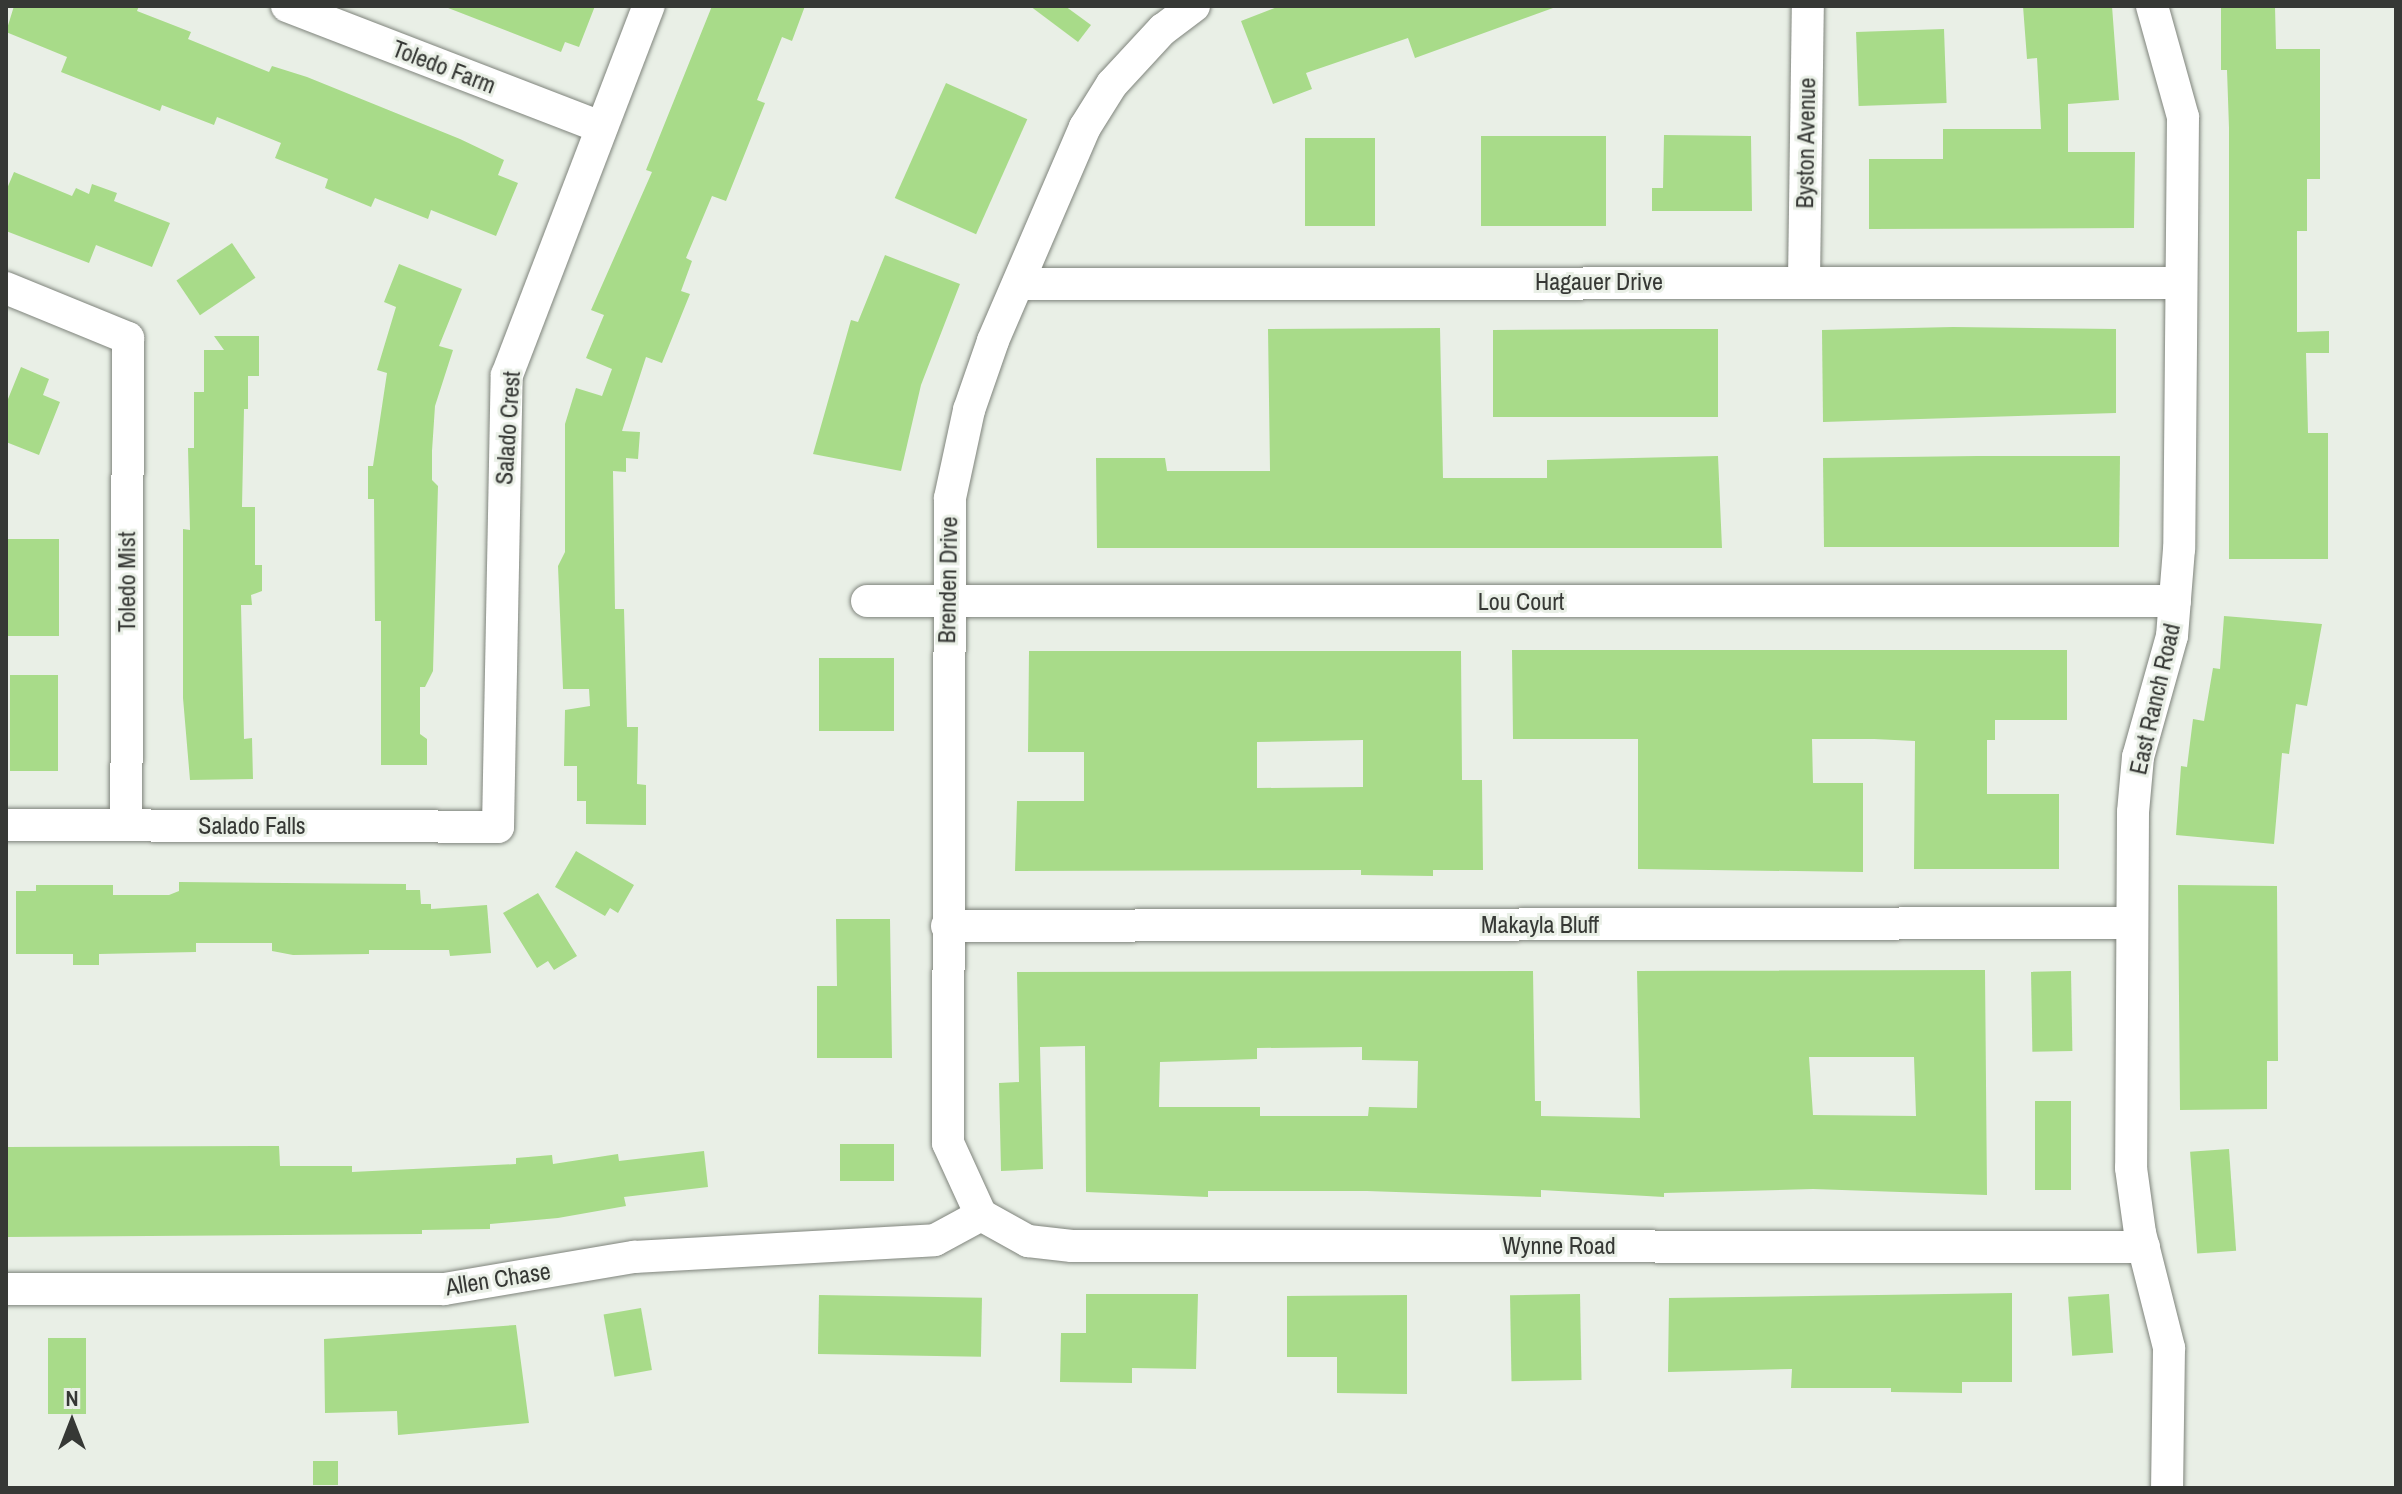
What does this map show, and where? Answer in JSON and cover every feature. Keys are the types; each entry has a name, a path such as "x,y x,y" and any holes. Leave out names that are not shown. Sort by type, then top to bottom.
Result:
{"street":[{"name":"Toledo Farm","path":"287,6 601,127"},
{"name":"Salado Crest","path":"498,827 507,375 649,6"},
{"name":"Brenden Drive","path":"981,1215 948,1143 946,602 950,498 969,410 1018,284 1085,127 1112,84 1163,29 1194,6"},
{"name":"Byston Avenue","path":"1804,281 1808,6"},
{"name":"East Ranch Road","path":"2152,6 2183,117 2175,601 2172,636 2138,757 2132,923 2131,1168 2144,1247 2169,1348 2167,1488"},
{"name":"Hagauer Drive","path":"1018,284 2180,283"},
{"name":"Toledo Mist","path":"6,288 128,338 126,825"},
{"name":"Lou Court","path":"867,601 2175,601"},
{"name":"Salado Falls","path":"6,825 498,827"},
{"name":"Makayla Bluff","path":"947,926 2132,923"},
{"name":"Wynne Road","path":"981,1215 1028,1241 1072,1246 2144,1247"},
{"name":"Allen Chase","path":"6,1289 444,1289 649,1256 726,1248 847,1249 935,1240 981,1215"}],"building":[{"path":"14,6 139,6 137,11 191,32 188,39 269,72 272,66 307,77 460,139 504,160 498,175 518,183 496,236 431,210 428,219 375,198 371,207 325,188 328,179 275,158 281,143 217,117 214,125 162,105 160,111 61,72 67,57 6,32"},
{"path":"443,6 595,6 579,47 565,42 561,52"},
{"path":"712,6 805,6 792,41 782,37 757,100 765,103 726,201 712,196 686,258 692,261 681,291 690,294 662,363 646,357 622,431 640,432 638,459 626,458 626,472 613,471 615,609 624,609 627,727 638,727 637,784 646,785 646,825 586,824 586,801 577,801 577,766 564,766 565,710 590,706 589,689 563,689 558,566 565,552 565,424 576,388 602,396 612,369 586,358 604,315 591,310 652,172 646,170"},
{"path":"1030,6 1065,6 1091,25 1078,42"},
{"path":"1280,6 1553,8 1415,58 1408,38 1306,73 1312,89 1273,104 1241,21"},
{"path":"2023,6 2112,6 2119,100 2068,104 2068,152 2135,152 2134,228 1869,229 1869,159 1943,159 1943,129 2041,129 2037,58 2027,59"},
{"path":"2221,6 2275,6 2276,49 2320,49 2320,179 2307,179 2307,231 2297,231 2297,332 2329,331 2329,353 2306,353 2308,433 2328,433 2328,559 2229,559 2229,128 2227,70 2221,70"},
{"path":"1944,29 1947,103 1859,106 1856,32"},
{"path":"946,83 1027,119 976,234 895,198"},
{"path":"1664,135 1751,136 1752,211 1652,211 1652,188 1663,188"},
{"path":"1481,136 1606,136 1606,226 1481,226"},
{"path":"1305,138 1375,138 1375,226 1305,226"},
{"path":"14,172 72,196 76,188 89,194 92,184 117,193 114,201 170,223 152,267 96,245 89,263 6,231 6,191"},
{"path":"232,243 255,278 200,315 176,280"},
{"path":"885,255 960,284 921,385 901,471 813,454 851,320 858,322"},
{"path":"399,264 462,289 439,346 453,350 435,406 432,451 432,480 438,486 433,671 425,687 420,687 420,734 427,739 427,765 381,765 381,621 375,621 374,499 368,499 368,466 373,466 387,373 377,370 396,307 384,302"},
{"path":"1953,327 2116,329 2116,413 1823,422 1822,330"},
{"path":"1440,328 1443,478 1547,478 1547,460 1718,456 1722,548 1097,548 1096,458 1165,458 1167,471 1270,471 1268,329"},
{"path":"1718,329 1718,417 1493,417 1493,330"},
{"path":"214,336 259,336 259,376 248,376 248,409 244,409 242,507 255,507 255,565 262,565 262,591 251,595 252,605 241,605 244,739 252,738 253,779 190,780 183,698 183,529 190,530 188,448 194,448 194,392 204,392 204,350 224,350"},
{"path":"21,367 49,379 43,395 60,402 39,455 6,442 6,404"},
{"path":"2120,456 2119,547 1824,547 1823,458"},
{"path":"6,539 59,539 59,636 6,636"},
{"path":"2224,616 2322,624 2307,706 2296,704 2289,754 2282,753 2274,844 2176,835 2181,766 2187,767 2193,719 2204,721 2213,668 2220,669"},
{"path":"1512,650 2067,650 2067,720 1995,720 1995,740 1987,740 1987,794 2059,794 2059,869 1914,869 1915,741 1812,739 1813,783 1863,783 1863,872 1638,869 1638,739 1513,739"},
{"path":"1029,651 1461,651 1462,780 1482,780 1483,870 1433,870 1433,876 1361,875 1361,870 1015,871 1017,801 1084,801 1084,752 1028,752","holes":["1363,740 1363,787 1257,788 1257,742"]},
{"path":"819,658 894,658 894,731 819,731"},
{"path":"10,675 58,675 58,771 10,771"},
{"path":"576,851 634,885 618,913 610,908 605,916 555,887"},
{"path":"179,882 406,884 406,890 420,890 421,904 431,904 431,909 487,905 491,953 450,956 449,950 369,950 369,954 293,955 272,951 272,943 196,943 196,952 99,954 99,965 73,965 73,954 16,954 16,891 36,891 36,885 113,885 113,895 169,895 179,891"},
{"path":"2178,885 2277,886 2278,1061 2267,1061 2267,1109 2180,1110"},
{"path":"538,893 577,956 554,970 548,961 537,968 503,913"},
{"path":"836,919 890,919 892,1058 817,1058 817,986 837,986"},
{"path":"1985,970 1987,1195 1813,1189 1664,1193 1664,1197 1541,1190 1541,1197 1367,1191 1208,1191 1208,1197 1086,1192 1085,1046 1040,1047 1043,1169 1001,1171 999,1083 1019,1082 1017,972 1533,971 1535,1101 1541,1101 1541,1116 1640,1118 1637,971","holes":["1362,1047 1362,1060 1418,1061 1417,1108 1369,1107 1368,1116 1260,1116 1260,1107 1159,1107 1160,1062 1257,1059 1257,1048","1809,1057 1914,1057 1916,1116 1813,1115"]},
{"path":"2071,971 2072,1051 2032,1052 2031,972"},
{"path":"2035,1101 2071,1101 2071,1190 2035,1190"},
{"path":"840,1144 894,1144 894,1181 840,1181"},
{"path":"279,1146 280,1166 352,1166 352,1172 516,1164 516,1158 552,1155 553,1164 618,1154 619,1161 704,1151 708,1187 624,1197 626,1206 558,1218 490,1224 490,1229 422,1230 422,1234 6,1237 6,1147"},
{"path":"2229,1149 2236,1251 2197,1253 2190,1152"},
{"path":"2012,1293 2012,1382 1962,1382 1962,1393 1891,1392 1891,1388 1791,1388 1792,1369 1668,1372 1669,1298"},
{"path":"1086,1294 1198,1294 1196,1369 1132,1368 1132,1383 1060,1382 1061,1333 1086,1333"},
{"path":"1580,1294 1582,1380 1512,1381 1510,1295"},
{"path":"2109,1294 2113,1353 2072,1356 2068,1297"},
{"path":"819,1295 982,1298 981,1357 818,1354"},
{"path":"1407,1295 1407,1394 1337,1393 1337,1357 1287,1357 1287,1296"},
{"path":"641,1308 652,1370 615,1377 604,1315"},
{"path":"516,1325 529,1423 398,1435 397,1411 325,1413 324,1339"},
{"path":"48,1338 86,1338 86,1414 48,1414"},
{"path":"313,1461 338,1461 338,1485 313,1485"}]}
